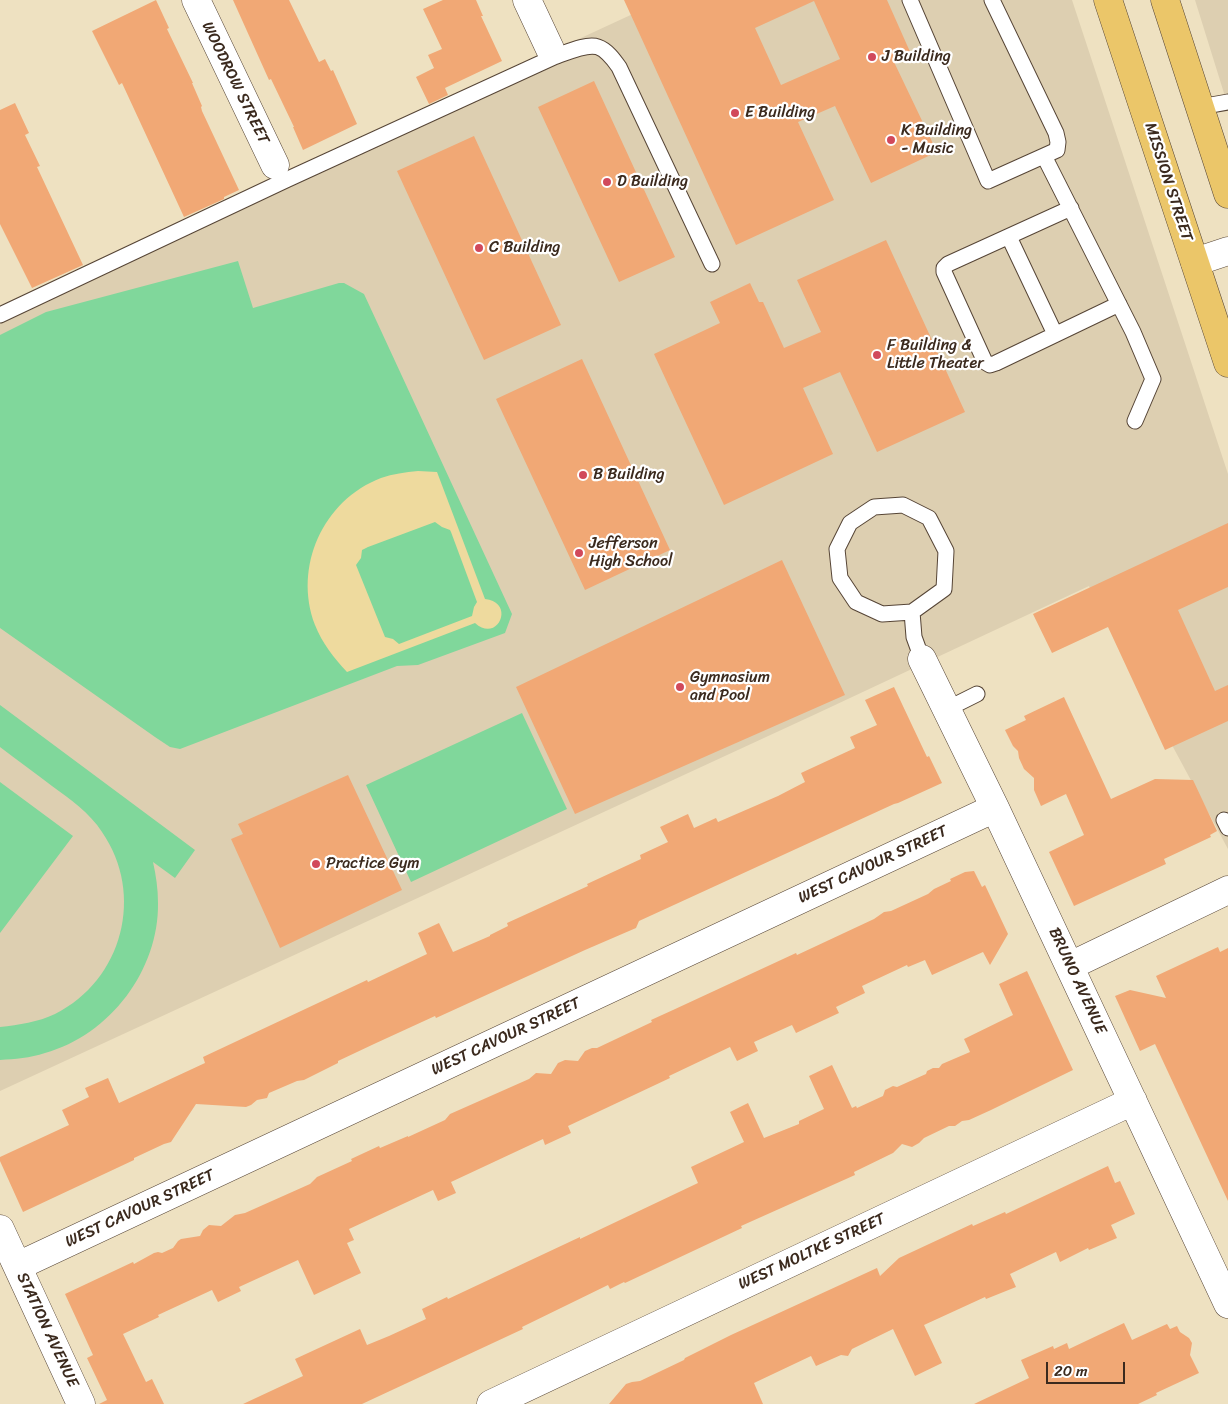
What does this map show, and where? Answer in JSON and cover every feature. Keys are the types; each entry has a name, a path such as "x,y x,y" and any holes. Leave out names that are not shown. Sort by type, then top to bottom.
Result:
{"main road":[{"name":"MISSION STREET","path":"1108,0 1228,364"},
{"path":"1166,0 1228,194"}],"street":[{"name":"WOODROW STREET","path":"196,0 275,165"},
{"path":"527,0 552,53"},
{"path":"1195,262 1228,251"},
{"name":"BRUNO AVENUE","path":"922,659 1070,966 1228,1304"},
{"name":"WEST CAVOUR STREET","path":"18,1266 995,808"},
{"path":"1070,966 1228,890"},
{"name":"WEST MOLTKE STREET","path":"491,1404 1133,1101"},
{"name":"STATION AVENUE","path":"0,1229 82,1404"}],"lane":[{"path":"910,0 988,181 1057,150 1058,142 1056,132 992,0"},
{"path":"0,315 552,53 583,47 598,47 610,56 619,67 712,264"},
{"path":"1200,107 1228,102"},
{"path":"1044,156 1133,332 1153,379 1135,421"},
{"path":"1071,208 948,264 944,268 944,272 985,362 990,365 996,363 1119,304"},
{"path":"1009,237 1055,334"},
{"path":"903,505 929,518 946,551 944,589 912,612 882,614 856,602 840,578 837,549 850,523 874,507 903,505"},
{"path":"912,612 914,637 922,659"},
{"path":"947,709 978,694"}],"shaded area":[{"name":"Jefferson High School","path":"663,0 1072,0 1228,474 1228,849 1124,660 1089,586 0,1091 0,307"},
{"path":"1195,0 1228,0 1228,106"}],"green space":[{"path":"238,261 253,308 339,283 344,283 364,294 512,614 505,633 418,665 397,666 180,749 170,747 155,737 0,628 0,335 46,312"},
{"path":"0,705 195,850 175,878 153,862 157,882 158,903 156,928 150,952 140,975 110,1015 90,1031 69,1044 34,1056 0,1060 0,1027 28,1023 55,1014 78,999 97,980 111,958 120,934 124,908 122,882 115,856 97,825 73,801 0,747"},
{"path":"522,713 567,809 411,882 366,785"},
{"path":"0,782 73,836 0,933"}],"sand":[{"path":"418,471 437,472 485,599 494,602 500,607 502,613 500,620 491,629 483,628 475,623 347,672 321,638 309,603 308,581 311,559 318,538 329,519 343,502 361,488 381,478","holes":["435,522 451,532 477,602 472,616 399,644 393,639 385,637 356,565 361,558 362,550 368,547"]}],"building":[{"path":"156,0 169,28 167,29 193,83 202,106 202,111 239,190 184,217 122,83 119,85 92,31"},
{"path":"233,0 289,0 319,62 325,59 331,71 333,70 357,124 303,150 294,127 271,79 269,80"},
{"path":"443,0 476,0 483,16 481,16 502,61 445,88 448,95 429,104 416,77 434,68 428,55 442,49 423,9"},
{"name":"E Building","path":"624,0 887,0 911,54 894,62 937,152 871,183 835,106 798,122 834,200 736,245","holes":["814,1 840,59 781,85 755,28"]},
{"name":"D Building","path":"594,81 675,257 619,282 538,107"},
{"path":"15,103 29,133 25,135 40,166 37,167 83,265 32,288 0,224 0,110"},
{"name":"C Building","path":"474,136 561,325 484,360 397,171"},
{"path":"886,240 965,412 877,452 840,372 803,388 833,454 724,505 654,354 720,323 710,302 750,283 759,302 763,302 784,348 821,332 797,280"},
{"name":"B Building","path":"582,359 670,550 585,590 496,399"},
{"path":"1228,523 1228,587 1178,610 1215,691 1228,685 1228,721 1165,750 1108,627 1052,653 1033,614"},
{"name":"Gymnasium and Pool","path":"782,560 845,695 575,814 516,687"},
{"path":"894,687 927,757 929,756 942,783 639,921 636,928 374,1044 304,1080 269,1093 267,1098 257,1100 251,1105 246,1107 196,1104 171,1142 23,1212 0,1161 0,1157 69,1125 62,1110 89,1097 85,1088 108,1078 119,1103 205,1063 203,1057 427,954 418,933 439,923 453,952 490,936 508,926 507,923 588,886 587,884 641,859 640,855 668,842 660,827 688,814 694,828 716,818 718,822 778,796 805,782 801,773 855,748 850,737 877,725 865,700"},
{"path":"1064,697 1111,799 1155,779 1193,780 1217,831 1210,835 1211,837 1164,859 1166,864 1074,906 1049,852 1084,835 1066,794 1041,806 1034,790 1034,778 1024,769 1018,751 1013,746 1005,730 1026,720 1024,716"},
{"name":"Practice Gym","path":"348,775 402,890 280,948 231,839 243,834 238,824"},
{"path":"974,871 982,887 985,885 1008,934 990,965 983,952 932,975 925,960 908,967 907,965 862,986 865,993 836,1007 839,1013 796,1033 792,1025 754,1042 758,1051 737,1061 730,1047 669,1076 670,1078 568,1126 571,1133 545,1145 543,1139 451,1182 456,1193 438,1201 433,1190 349,1229 354,1240 347,1243 361,1273 314,1295 298,1260 239,1287 241,1291 218,1302 212,1290 158,1315 159,1317 123,1334 146,1382 152,1379 164,1404 99,1404 107,1400 87,1358 93,1355 65,1294 133,1262 134,1264 154,1253 162,1253 173,1248 181,1239 200,1236 209,1225 221,1226 235,1215 245,1213 310,1184 317,1177 352,1161 351,1159 379,1146 380,1148 408,1137 445,1120 450,1114 529,1079 536,1073 551,1074 558,1063 565,1060 578,1061 585,1051 597,1048 652,1022 651,1020 796,953 797,955 874,919 884,912 891,911 928,894 951,881 950,879 965,872"},
{"path":"1218,947 1220,952 1228,948 1228,1201 1155,1044 1140,1051 1115,996 1130,990 1166,998 1156,976"},
{"path":"1027,971 1073,1070 969,1120 962,1121 955,1126 949,1126 924,1138 912,1147 902,1144 893,1153 854,1172 855,1175 741,1226 742,1228 625,1283 610,1289 608,1285 522,1327 523,1329 362,1404 243,1404 303,1376 295,1359 360,1329 367,1345 389,1336 426,1319 422,1309 447,1297 448,1299 580,1237 580,1239 698,1183 691,1167 744,1142 730,1112 748,1103 764,1138 799,1124 799,1121 824,1109 809,1076 832,1065 852,1108 856,1106 857,1108 883,1096 885,1090 893,1086 897,1087 926,1074 927,1071 933,1068 939,1068 942,1064 970,1052 964,1039 1013,1015 999,984"},
{"path":"1108,1166 1115,1183 1120,1181 1135,1214 1111,1225 1117,1238 1089,1250 1088,1248 1060,1262 1056,1252 1010,1274 1016,1287 986,1299 985,1297 924,1325 942,1363 915,1376 893,1329 852,1349 848,1356 841,1355 816,1366 811,1356 754,1383 763,1404 609,1404 626,1384 640,1381 731,1335 877,1268 880,1276 899,1258 972,1224 973,1226 1005,1212 1006,1214"},
{"path":"1124,1323 1132,1340 1167,1324 1170,1329 1177,1326 1180,1332 1189,1338 1192,1343 1190,1355 1199,1373 1156,1393 1157,1395 1138,1404 974,1404 1029,1378 1021,1360 1053,1346 1054,1349 1067,1343 1069,1349"}],"place":[{"name":"J Building","path":"872,57"},
{"name":"E Building","path":"735,113"},
{"name":"K Building - Music","path":"891,140"},
{"name":"D Building","path":"607,182"},
{"name":"C Building","path":"479,248"},
{"name":"F Building & Little Theater","path":"877,355"},
{"name":"B Building","path":"583,475"},
{"name":"Jefferson High School","path":"579,553"},
{"name":"Gymnasium and Pool","path":"680,687"},
{"name":"Practice Gym","path":"316,864"}]}
